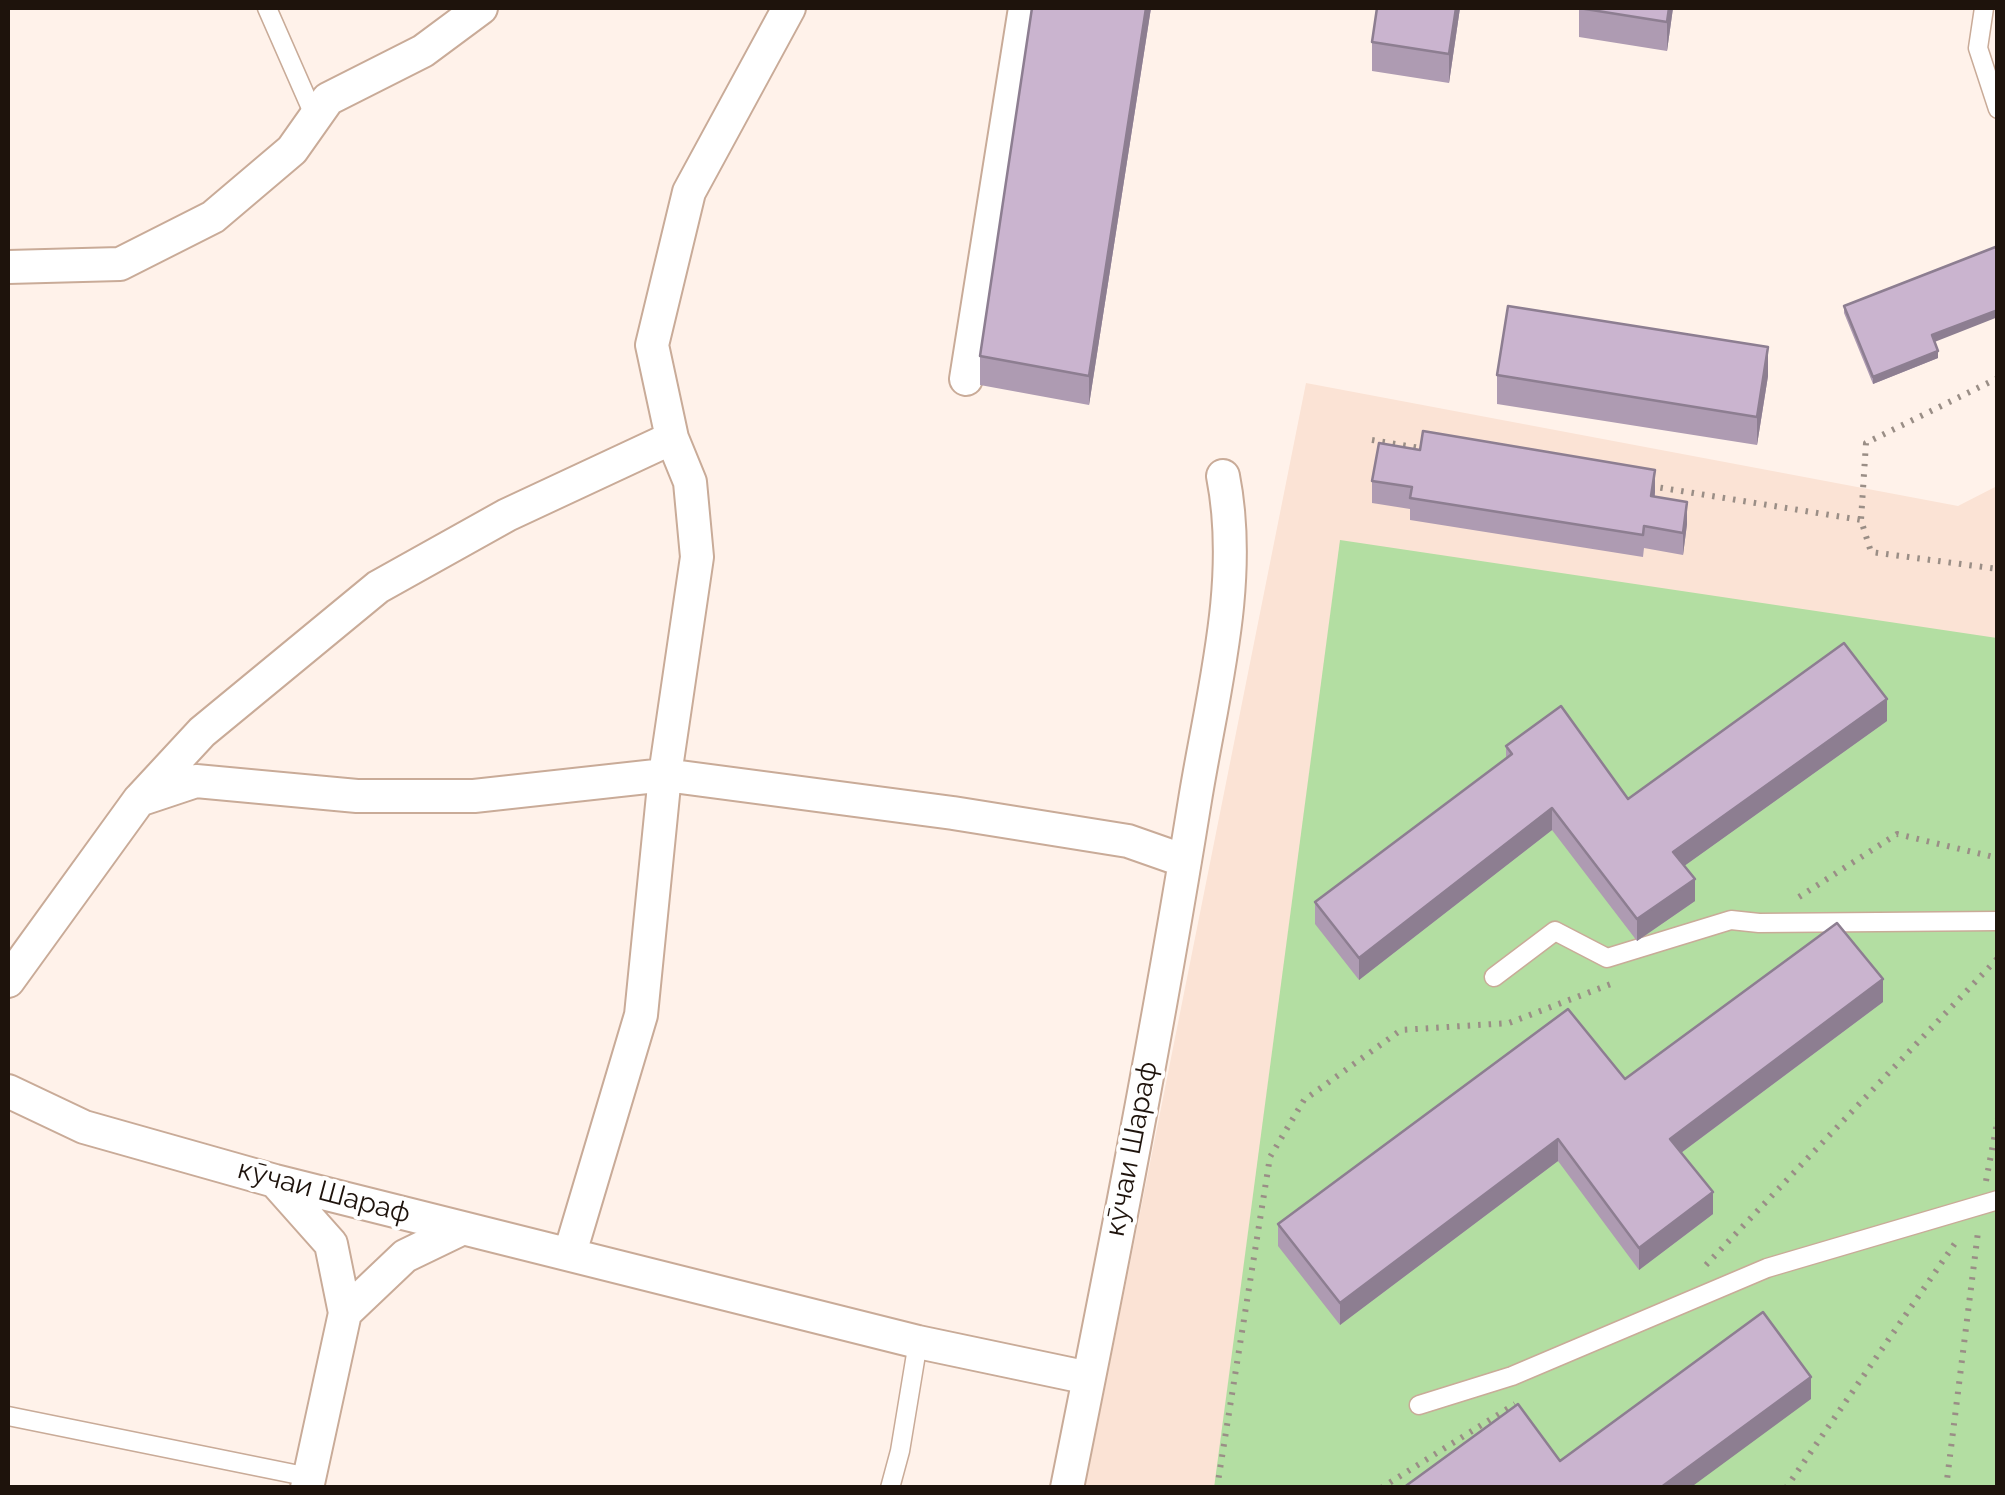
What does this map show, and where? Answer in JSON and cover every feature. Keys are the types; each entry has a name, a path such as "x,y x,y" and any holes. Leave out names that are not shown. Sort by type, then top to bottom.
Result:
{"street":[{"path":"8,267 120,264 213,218 292,150 328,99 423,51 481,8"},
{"path":"570,1253 642,1014 665,776 697,557 690,482 672,438 652,345 689,192 789,8"},
{"path":"966,379 1025,8"},
{"path":"8,982 139,800 202,732 378,588 506,515 672,438"},
{"name":"кӯчаи Шараф","path":"8,1091 84,1126 275,1180 918,1342 1089,1378 1186,861 1230,570 1230,508 1223,476"},
{"path":"139,800 196,780 357,796 474,796 665,776 953,813 1109,838 1186,861"},
{"path":"275,1180 330,1244 344,1313 308,1482"},
{"path":"344,1313 405,1256 462,1228"},
{"path":"1067,1488 1089,1378"}],"lane":[{"path":"267,8 314,115"},
{"path":"1984,8 1978,48 1998,110"},
{"path":"1494,977 1555,930 1608,958 1731,920 1998,921"},
{"path":"1419,1405 1512,1376 1767,1268 1990,1202"},
{"path":"890,1488 918,1342"},
{"path":"8,1416 308,1482"}],"path":[{"path":"1998,378 1866,444 1861,520 1871,552 1998,568"},
{"path":"1372,440 1430,450"},
{"path":"1646,485 1861,520"},
{"path":"1759,923 1897,834 1998,858"},
{"path":"1701,1270 1998,958"},
{"path":"1216,1488 1270,1156 1304,1100 1401,1030 1508,1023 1612,983"},
{"path":"1946,1488 1990,1202 1998,1118"},
{"path":"1786,1488 1990,1202"}],"shaded area":[{"path":"1306,383 1958,506 1997,486 1997,1487 1085,1488"}],"green space":[{"path":"1340,540 1997,638 1997,1487 1214,1488"}],"building":[{"path":"1032,8 1146,8 1089,376 980,356"},
{"path":"1377,8 1456,8 1449,54 1372,42"},
{"path":"1579,8 1669,8 1667,22"},
{"path":"1998,246 1998,310 1932,335 1938,351 1873,377 1844,306"},
{"path":"1508,306 1768,347 1757,417 1497,375"},
{"path":"1423,431 1655,470 1651,496 1687,502 1683,533 1644,526 1643,535 1410,498 1412,487 1372,481 1379,443 1420,450"},
{"path":"1844,643 1887,699 1673,852 1695,879 1637,919 1552,808 1359,958 1315,902 1512,754 1506,746 1561,706 1628,799"},
{"path":"1837,923 1883,979 1670,1139 1713,1192 1639,1248 1558,1139 1340,1303 1278,1224 1568,1009 1625,1079"},
{"path":"1763,1312 1811,1377 1660,1488 1403,1488 1518,1404 1560,1461"}]}
